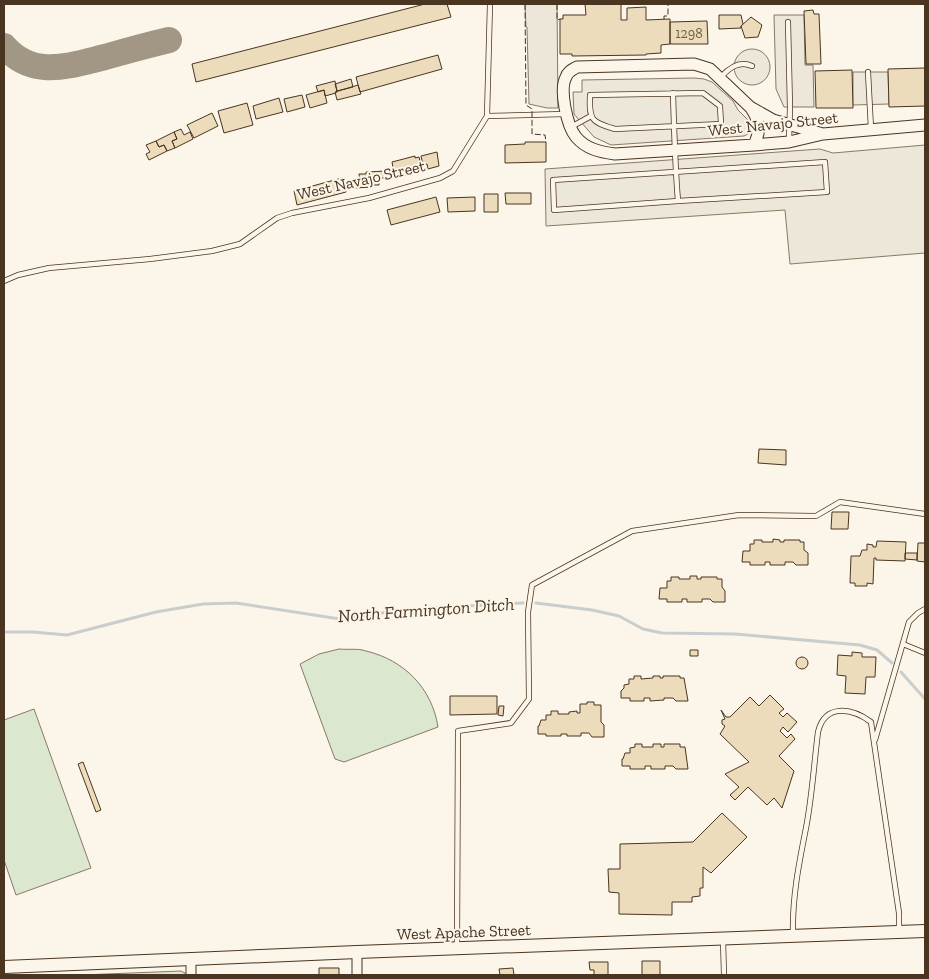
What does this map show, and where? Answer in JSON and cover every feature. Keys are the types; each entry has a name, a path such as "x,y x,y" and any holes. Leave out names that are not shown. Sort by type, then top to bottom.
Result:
{"main road":[{"name":"West Apache Street","path":"4,967 191,958 925,931"}],"street":[{"name":"West Navajo Street","path":"750,107 710,69 694,64 577,67 569,71 564,79 565,114 570,128 577,138 599,152 615,154 754,145 789,142 823,134 925,125"},
{"path":"750,107 773,120 823,134"},
{"path":"750,107 760,126 754,145"},
{"path":"356,952 357,975"},
{"path":"191,958 191,975"}],"lane":[{"path":"490,4 487,116 565,114"},
{"path":"788,22 789,142"},
{"path":"720,78 727,70 736,65 749,64 752,66"},
{"path":"868,72 872,130"},
{"path":"673,93 678,201"},
{"path":"703,93 720,106 721,124 615,129 600,124 590,116 590,95 703,93"},
{"name":"West Navajo Street","path":"4,281 18,275 49,268 150,259 212,251 240,244 277,218 292,213 369,198 440,178 453,170 487,116"},
{"path":"570,128 590,116"},
{"path":"825,162 827,192 678,201 554,210 553,180 825,162"},
{"path":"457,949 458,731 510,723 529,699 528,612 532,585 632,531 739,515 816,516 840,502 925,514"},
{"path":"874,742 909,622 918,612 925,609"},
{"path":"903,644 925,653"},
{"path":"793,936 798,868 806,826 820,724 824,718 838,711 851,711 871,722 899,913 900,932"},
{"path":"723,938 724,975"}],"green space":[{"path":"339,649 356,649 380,655 404,669 423,688 435,713 438,727 344,762 335,759 300,664 319,654"},
{"path":"34,709 91,868 16,895 4,860 4,720"},
{"path":"181,971 185,975 81,975"}],"shaded area":[{"path":"525,4 557,4 558,108 547,108 529,104"},
{"path":"774,15 804,15 805,65 813,65 814,107 784,107 776,89"},
{"path":"752,49 765,54 770,67 765,80 752,85 739,80 734,67 739,54"},
{"path":"853,72 888,72 889,104 853,105"},
{"path":"694,78 712,82 733,101 738,110 752,124 752,132 744,136 611,145 594,137 574,114 573,92 582,92 582,80"},
{"path":"925,145 925,253 790,264 785,210 546,226 545,169 820,149 833,153"}],"building":[{"path":"425,4 447,4 451,17 196,82 192,64"},
{"path":"585,4 621,4 621,20 627,20 627,8 646,7 646,20 670,19 670,44 661,45 661,53 646,55 572,56 572,54 560,54 560,19 563,19 563,15 586,15"},
{"path":"813,10 814,14 819,14 821,64 806,64 804,11"},
{"path":"719,15 741,15 743,24 741,28 719,29"},
{"path":"751,17 762,25 758,37 745,38 741,26"},
{"path":"707,21 708,44 670,44 670,22"},
{"path":"438,55 442,69 360,92 356,77"},
{"path":"925,68 925,106 889,107 888,69"},
{"path":"852,70 853,108 816,108 815,71"},
{"path":"351,79 353,87 337,91 335,84"},
{"path":"335,81 336,93 325,96 324,90 318,92 316,86"},
{"path":"358,85 361,94 337,100 335,92"},
{"path":"324,90 327,103 310,108 306,95"},
{"path":"302,95 305,107 287,112 284,99"},
{"path":"279,98 283,112 256,119 253,106"},
{"path":"247,103 253,125 224,133 218,111"},
{"path":"212,113 218,126 194,138 187,125"},
{"path":"181,129 184,135 190,132 193,139 175,148 172,141 177,139 174,132"},
{"path":"174,132 177,139 172,141 175,148 167,151 164,145 159,147 156,141"},
{"path":"156,141 159,147 164,145 167,151 149,160 146,154 150,152 146,145"},
{"path":"525,142 546,142 546,162 505,163 505,145 525,144"},
{"path":"437,152 439,166 428,169 427,164 423,165 421,156"},
{"path":"415,156 415,158 419,157 422,170 395,178 392,162"},
{"path":"386,171 386,178 379,178 379,185 353,188 352,182 360,182 359,174"},
{"path":"342,178 346,192 297,205 294,191"},
{"path":"505,193 531,193 531,204 506,204"},
{"path":"484,194 498,194 498,212 484,212"},
{"path":"436,197 440,212 391,225 387,210"},
{"path":"475,197 475,211 448,212 447,198"},
{"path":"759,449 786,450 786,465 758,463"},
{"path":"832,512 849,512 848,529 831,529"},
{"path":"773,539 780,540 780,542 784,542 784,540 800,540 800,542 804,542 804,550 808,553 808,565 796,565 793,562 785,562 785,565 770,565 770,562 765,562 765,565 750,565 750,562 742,562 743,551 750,551 750,544 754,544 754,540 773,542"},
{"path":"877,541 906,542 905,561 876,560 874,558 873,584 867,583 867,586 855,586 855,583 850,583 851,556 860,556 862,550 867,550 867,544 876,547"},
{"path":"918,543 925,543 925,562 917,561"},
{"path":"905,553 917,553 917,560 905,559"},
{"path":"690,576 697,576 697,579 701,579 701,577 717,577 717,579 722,579 725,602 713,602 710,599 702,599 702,602 687,602 687,599 682,599 682,602 667,602 667,599 659,599 660,588 667,588 667,581 671,581 671,577 690,579"},
{"path":"690,650 698,650 698,656 690,656"},
{"path":"852,652 862,653 862,657 876,657 875,677 866,677 865,694 845,693 846,676 837,675 838,655 852,656"},
{"path":"804,657 807,658 807,668 800,669 797,668 796,661 797,658"},
{"path":"634,676 641,676 641,679 653,678 653,676 663,678 663,676 680,676 680,678 684,678 688,701 664,698 664,700 650,701 650,698 644,698 644,701 630,701 630,698 621,698 621,691 624,685 629,684 629,679 634,679"},
{"path":"770,695 784,709 779,713 783,717 787,713 797,722 788,732 783,727 780,731 787,738 791,734 795,739 779,756 794,771 782,808 774,798 767,805 748,787 735,800 730,795 739,787 725,774 749,762 720,734 725,726 722,724 722,720 725,719 721,710 726,717 730,717 750,697 759,706"},
{"path":"450,696 497,696 497,714 450,715"},
{"path":"587,702 601,705 601,722 604,725 604,737 592,737 589,733 581,733 581,736 561,734 561,736 546,736 546,734 538,734 538,726 541,720 546,720 546,715 551,715 551,711 558,711 558,714 569,714 569,712 577,711 577,713 580,713 580,704 587,704"},
{"path":"499,706 504,706 503,716 498,715"},
{"path":"635,744 642,744 642,747 653,747 653,744 661,744 661,747 664,747 664,744 680,744 680,747 685,747 688,769 676,769 673,766 665,766 665,769 651,769 651,766 645,766 645,769 630,769 630,766 622,766 622,759 625,753 630,753 630,748 635,747"},
{"path":"83,762 101,810 96,812 78,764"},
{"path":"722,813 747,837 711,873 703,867 703,888 700,888 700,896 692,897 692,902 672,902 672,915 619,914 619,893 609,892 608,869 620,869 620,844 693,842"},
{"path":"642,961 660,961 660,975 642,975"},
{"path":"589,962 608,962 608,975 594,975 594,970 590,970"},
{"path":"319,968 339,968 339,975 319,975"},
{"path":"513,968 514,975 500,975 499,969"}],"waterway":[{"name":"North Farmington Ditch","path":"4,632 67,635 156,612 203,604 236,603 340,619 409,609 523,603"},
{"name":"North Farmington Ditch","path":"536,603 592,610 619,616 643,629 662,633 735,634 860,645 877,650 892,663"},
{"name":"North Farmington Ditch","path":"901,672 925,699"}],"taxiway":[{"path":"4,46 15,56 27,63 51,67 78,64 169,40"}],"fence":[{"path":"525,4 526,105 532,109 532,134 545,135 546,142"},
{"path":"557,4 557,20 560,19"},
{"path":"664,19 664,16 668,16 668,4"}]}
